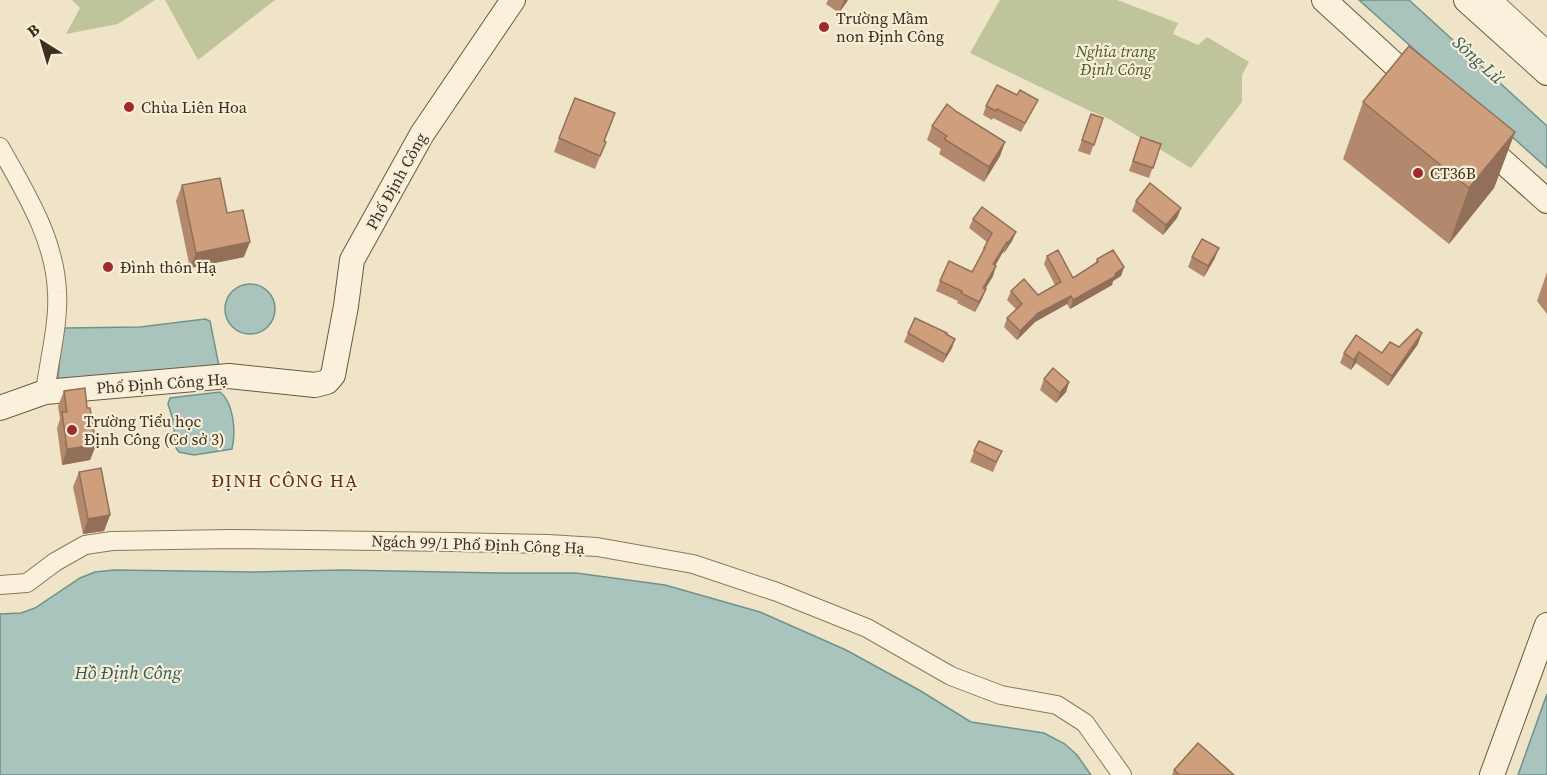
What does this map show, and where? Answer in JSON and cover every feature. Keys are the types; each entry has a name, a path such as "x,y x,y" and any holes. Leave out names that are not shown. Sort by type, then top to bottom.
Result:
{"street":[{"name":"Phố Định Công","path":"327,382 333,375 337,357 352,260 422,134 513,0"},
{"path":"1324,0 1430,96"},
{"path":"1466,0 1547,73"},
{"path":"1497,1 1547,50"},
{"path":"1463,126 1547,201"},
{"path":"0,147 50,248 57,292 45,392"},
{"name":"Phố Định Công Hạ","path":"0,408 45,392 229,376 315,385 327,382"},
{"name":"Ngách 99/1 Phố Định Công Hạ","path":"0,585 27,583 55,562 85,545 112,541 230,539 549,543 597,548 693,564 777,592 867,628 951,676 1001,695 1057,705 1085,723 1122,775"},
{"path":"1492,775 1547,625"}],"green space":[{"path":"72,0 155,0 118,24 66,34 80,8"},
{"path":"165,0 275,0 198,60"},
{"name":"Nghĩa trang Định Công","path":"1000,0 1117,0 1178,23 1173,34 1198,45 1207,37 1249,62 1242,75 1242,102 1191,168 1109,119 970,53"}],"water":[{"path":"1359,0 1409,0 1547,126 1547,168"},
{"path":"250,284 259,286 270,295 275,309 273,318 264,329 250,334 241,332 230,323 225,309 227,300 236,289"},
{"path":"205,319 210,321 219,366 60,382 58,379 62,330 65,328 140,327"},
{"path":"220,392 228,403 233,418 232,449 194,455 179,452 176,448 174,428 168,428 168,421 173,420 168,404 170,398"},
{"name":"Hồ Định Công","path":"114,570 576,573 665,585 760,612 846,650 971,722 1044,733 1065,744 1077,755 1091,775 0,775 0,614 21,613 35,608 80,578 95,572"},
{"path":"1547,694 1547,775 1518,775"}],"building":[{"path":"1409,46 1515,132 1469,188 1363,102"},
{"path":"997,85 1017,95 1020,90 1038,100 1025,123 986,106"},
{"path":"575,98 615,113 600,156 559,138"},
{"path":"947,104 1005,142 989,167 944,139 947,136 932,126"},
{"path":"1091,114 1103,118 1094,145 1082,140"},
{"path":"1141,137 1161,144 1153,168 1133,161"},
{"path":"220,178 227,213 243,210 250,242 196,253 182,185"},
{"path":"1150,183 1181,208 1166,225 1136,201"},
{"path":"982,207 1016,232 993,264 996,266 983,288 986,289 979,302 940,281 949,261 972,272 992,233 973,219"},
{"path":"1202,239 1219,248 1208,266 1192,257"},
{"path":"1058,250 1073,278 1098,262 1097,259 1113,250 1124,267 1115,274 1116,276 1073,300 1071,296 1038,313 1020,331 1007,318 1022,304 1011,291 1024,279 1038,295 1061,282 1047,256"},
{"path":"915,318 955,339 946,355 908,333"},
{"path":"1417,329 1422,333 1392,376 1359,352 1354,360 1344,353 1356,335 1382,353 1390,342 1399,347"},
{"path":"1053,368 1069,382 1060,393 1044,379"},
{"path":"85,388 87,408 90,408 96,445 67,449 62,412 67,412 64,391"},
{"path":"979,441 1002,451 996,462 974,451"},
{"path":"101,468 110,515 88,519 79,472"},
{"path":"1198,743 1234,775 1180,775 1174,770"}],"place":[{"name":"Trường Mầm non Định Công","path":"824,27"},
{"name":"Chùa Liên Hoa","path":"129,107"},
{"name":"CT36B","path":"1418,173"},
{"name":"Đình thôn Hạ","path":"108,267"},
{"name":"Trường Tiểu học Định Công (Cơ sở 3)","path":"72,430"}],"district":[{"name":"ĐỊNH CÔNG HẠ","path":"285,481"}],"water label":[{"name":"Sông Lừ","path":"1478,60"}]}
